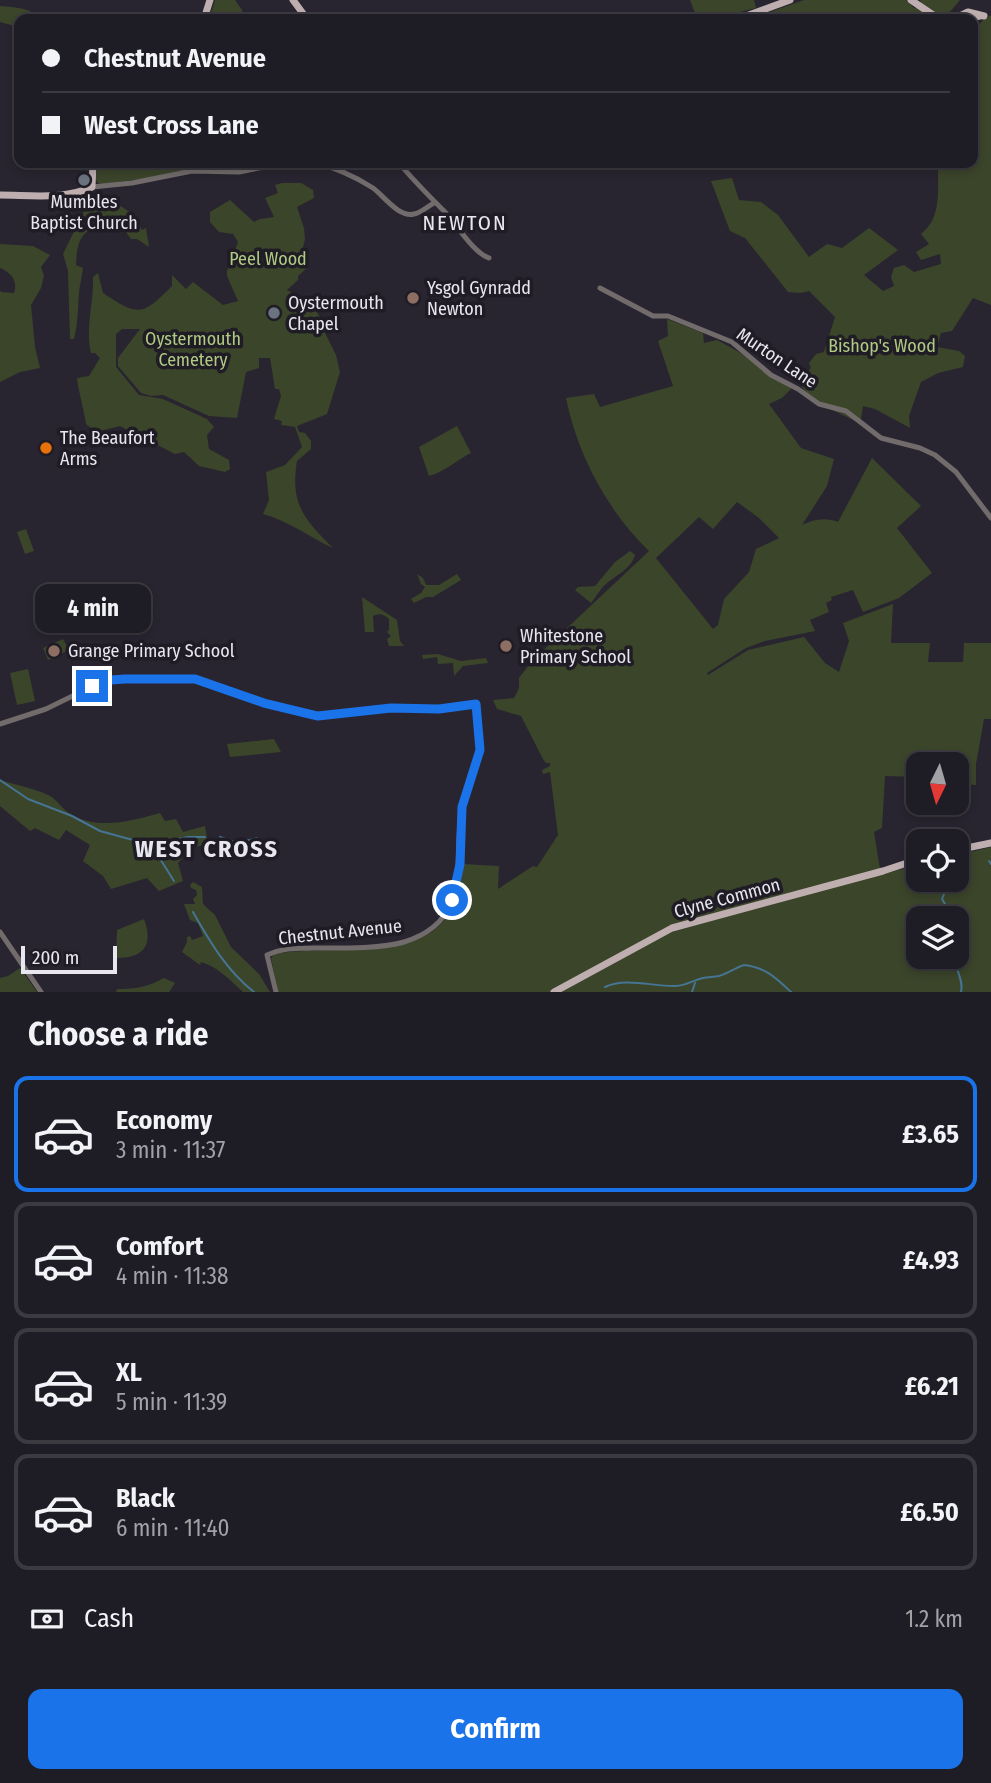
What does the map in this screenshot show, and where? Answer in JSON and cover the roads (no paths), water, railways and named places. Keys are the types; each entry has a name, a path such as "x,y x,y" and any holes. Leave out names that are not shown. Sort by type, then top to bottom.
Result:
{"main road":[{"path":"752,14 790,0"},
{"path":"911,0 932,14"},
{"path":"964,14 968,12 988,15"},
{"path":"0,195 62,194 92,187 93,168"},
{"path":"969,848 991,843"},
{"name":"Clyne Common","path":"554,992 672,928 906,864"}],"street":[{"path":"92,187 137,182 192,171 239,172 259,168"},
{"path":"331,168 374,189 406,214 414,215 434,203"},
{"path":"403,168 479,252 489,258"},
{"name":"Murton Lane","path":"600,288 653,316 668,316 732,342 771,375 799,389 819,404 846,411 881,438 919,448 943,460 956,472 991,518"},
{"name":"Chestnut Avenue","path":"0,724 46,709 101,682 125,679 195,679 264,703 318,716 391,708 439,709 476,704 480,750 462,807 456,891 441,918 428,931 396,943 289,947 268,957 276,992"},
{"path":"0,933 41,992"}],"waterway":[{"path":"0,780 28,799 72,816 100,831 151,845 188,837 205,837"},
{"path":"220,837 238,843 257,838"},
{"path":"152,846 174,881"},
{"path":"943,892 945,906"},
{"path":"193,912 227,965 254,992"},
{"path":"605,987 622,983 679,986 722,975 744,965 764,971 791,992"},
{"path":"957,969 961,992"},
{"path":"692,992 695,983"}],"place":[{"name":"Mumbles Baptist Church","path":"84,180"},
{"name":"Ysgol Gynradd Newton","path":"413,298"},
{"name":"Oystermouth Chapel","path":"274,313"},
{"name":"The Beaufort Arms","path":"46,448"},
{"name":"Whitestone Primary School","path":"506,646"},
{"name":"Grange Primary School","path":"54,651"}],"district":[{"name":"NEWTON","path":"465,223"},
{"name":"WEST CROSS","path":"207,849"}],"park label":[{"name":"Peel Wood","path":"268,259"},
{"name":"Bishop's Wood","path":"882,346"},
{"name":"Oystermouth Cemetery","path":"193,349"}]}
